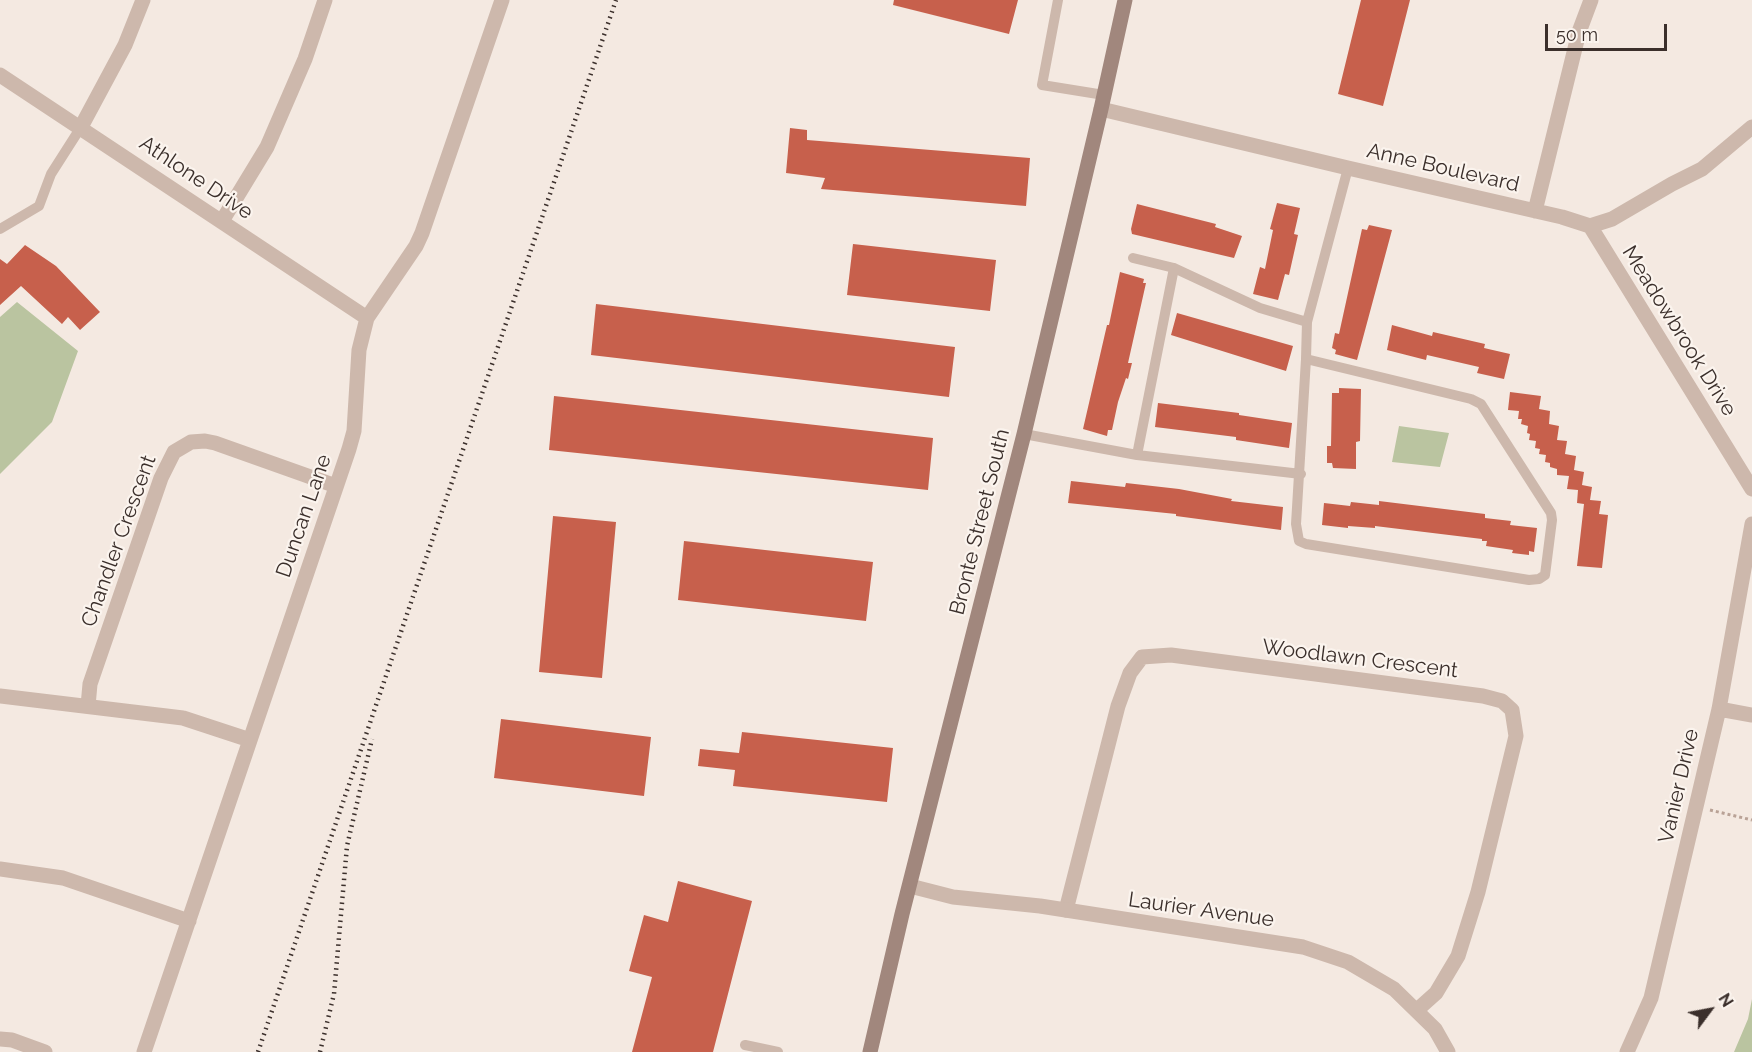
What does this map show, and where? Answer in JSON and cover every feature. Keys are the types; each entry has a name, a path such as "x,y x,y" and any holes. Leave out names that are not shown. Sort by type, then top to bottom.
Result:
{"main road":[{"name":"Bronte Street South","path":"870,1052 1024,434 1125,0"}],"street":[{"path":"81,127 125,45 143,0"},
{"path":"222,221 267,147 305,59 325,0"},
{"name":"Duncan Lane","path":"144,1052 354,431 359,350 367,318 416,246 422,233 502,0"},
{"path":"1536,211 1579,32 1591,0"},
{"name":"Athlone Drive","path":"0,75 367,318"},
{"name":"Anne Boulevard","path":"1103,102 1348,168 1536,211 1590,226"},
{"path":"1590,226 1612,219 1702,169 1752,128"},
{"name":"Meadowbrook Drive","path":"1590,226 1752,489"},
{"name":"Chandler Crescent","path":"88,706 90,684 161,478 174,452 190,442 215,443 336,486"},
{"name":"Vanier Drive","path":"1627,1052 1651,998 1719,709 1752,524"},
{"name":"Woodlawn Crescent","path":"1066,910 1118,706 1130,673 1142,657 1171,656 1483,696 1502,701 1512,710 1516,736 1478,892 1458,956 1436,993 1418,1010"},
{"path":"0,696 183,718 250,740"},
{"path":"1719,709 1752,715"},
{"path":"0,869 63,878 189,921"},
{"name":"Laurier Avenue","path":"910,886 953,897 1066,910 1303,947 1348,962 1394,989 1435,1029 1448,1052"},
{"path":"0,1039 12,1040 45,1052"}],"lane":[{"path":"1058,0 1042,85 1103,102"},
{"path":"0,229 39,206 51,174 81,127"},
{"path":"1306,359 1471,399 1481,404 1551,513 1545,575 1539,579 1529,580 1299,541 1297,534 1307,322 1348,168"},
{"path":"1133,258 1174,268 1260,308 1307,322"},
{"path":"1137,456 1174,268"},
{"path":"1024,434 1137,456 1300,474"},
{"path":"745,1045 778,1052"}],"path":[{"path":"1695,806 1752,820"}],"green space":[{"path":"17,302 78,351 52,422 0,474 0,317"},
{"path":"1399,426 1449,433 1440,467 1392,462"},
{"path":"1752,999 1752,1052 1734,1052 1748,1019"}],"building":[{"path":"894,0 1018,0 1009,34 893,5"},
{"path":"1361,0 1410,0 1383,106 1338,94"},
{"path":"790,128 807,130 807,140 1030,158 1026,206 821,189 825,178 786,173"},
{"path":"1277,203 1300,208 1294,234 1298,235 1289,275 1285,274 1278,300 1253,294 1260,267 1265,269 1273,230 1270,229"},
{"path":"1137,204 1216,224 1215,227 1242,236 1234,258 1132,234 1131,229"},
{"path":"1369,225 1392,230 1357,360 1335,354 1336,350 1332,348 1335,333 1339,334 1362,229 1367,230"},
{"path":"853,244 996,260 990,311 847,295"},
{"path":"25,245 56,266 100,312 80,330 68,317 62,324 21,286 0,305 0,259 7,264"},
{"path":"1120,272 1144,279 1143,283 1146,283 1128,363 1132,363 1128,379 1126,378 1118,402 1112,430 1108,430 1107,436 1083,429"},
{"path":"596,304 955,347 949,397 591,355"},
{"path":"1177,313 1293,346 1286,371 1171,335"},
{"path":"1392,325 1432,336 1433,332 1485,344 1484,348 1510,354 1504,379 1477,373 1479,367 1427,355 1426,360 1387,350"},
{"path":"1339,388 1361,389 1360,441 1356,442 1356,469 1333,468 1332,463 1327,463 1327,446 1331,446 1332,393 1339,393"},
{"path":"1510,392 1541,396 1539,409 1550,411 1549,424 1559,426 1557,440 1567,441 1565,454 1576,456 1574,470 1584,472 1582,485 1592,487 1590,500 1601,501 1599,514 1608,515 1602,568 1577,566 1584,504 1577,503 1578,490 1567,489 1569,476 1557,475 1557,469 1545,462 1546,455 1539,454 1540,449 1535,448 1536,441 1529,440 1528,426 1521,424 1522,419 1518,419 1519,411 1508,410"},
{"path":"554,396 933,438 928,490 549,450"},
{"path":"1158,403 1239,413 1239,415 1292,423 1289,448 1236,440 1236,437 1155,427"},
{"path":"1071,481 1125,487 1126,483 1179,489 1232,499 1231,501 1283,507 1281,530 1176,516 1176,514 1068,503"},
{"path":"1379,501 1485,514 1485,518 1511,521 1510,525 1537,528 1534,552 1529,551 1529,555 1512,553 1513,550 1486,546 1487,541 1482,541 1482,539 1375,526 1375,528 1348,526 1348,528 1322,525 1324,503 1350,506 1351,502 1379,505"},
{"path":"553,516 616,522 602,678 539,672"},
{"path":"684,541 873,562 866,621 678,600"},
{"path":"501,719 651,737 644,796 494,778"},
{"path":"742,732 893,748 887,802 733,786 735,770 698,766 700,749 739,753"},
{"path":"678,881 752,901 713,1052 632,1052 652,977 629,971 644,915 668,922"}],"railway":[{"path":"258,1052 616,0"},
{"path":"320,1052 334,994 347,846 372,739"}]}
